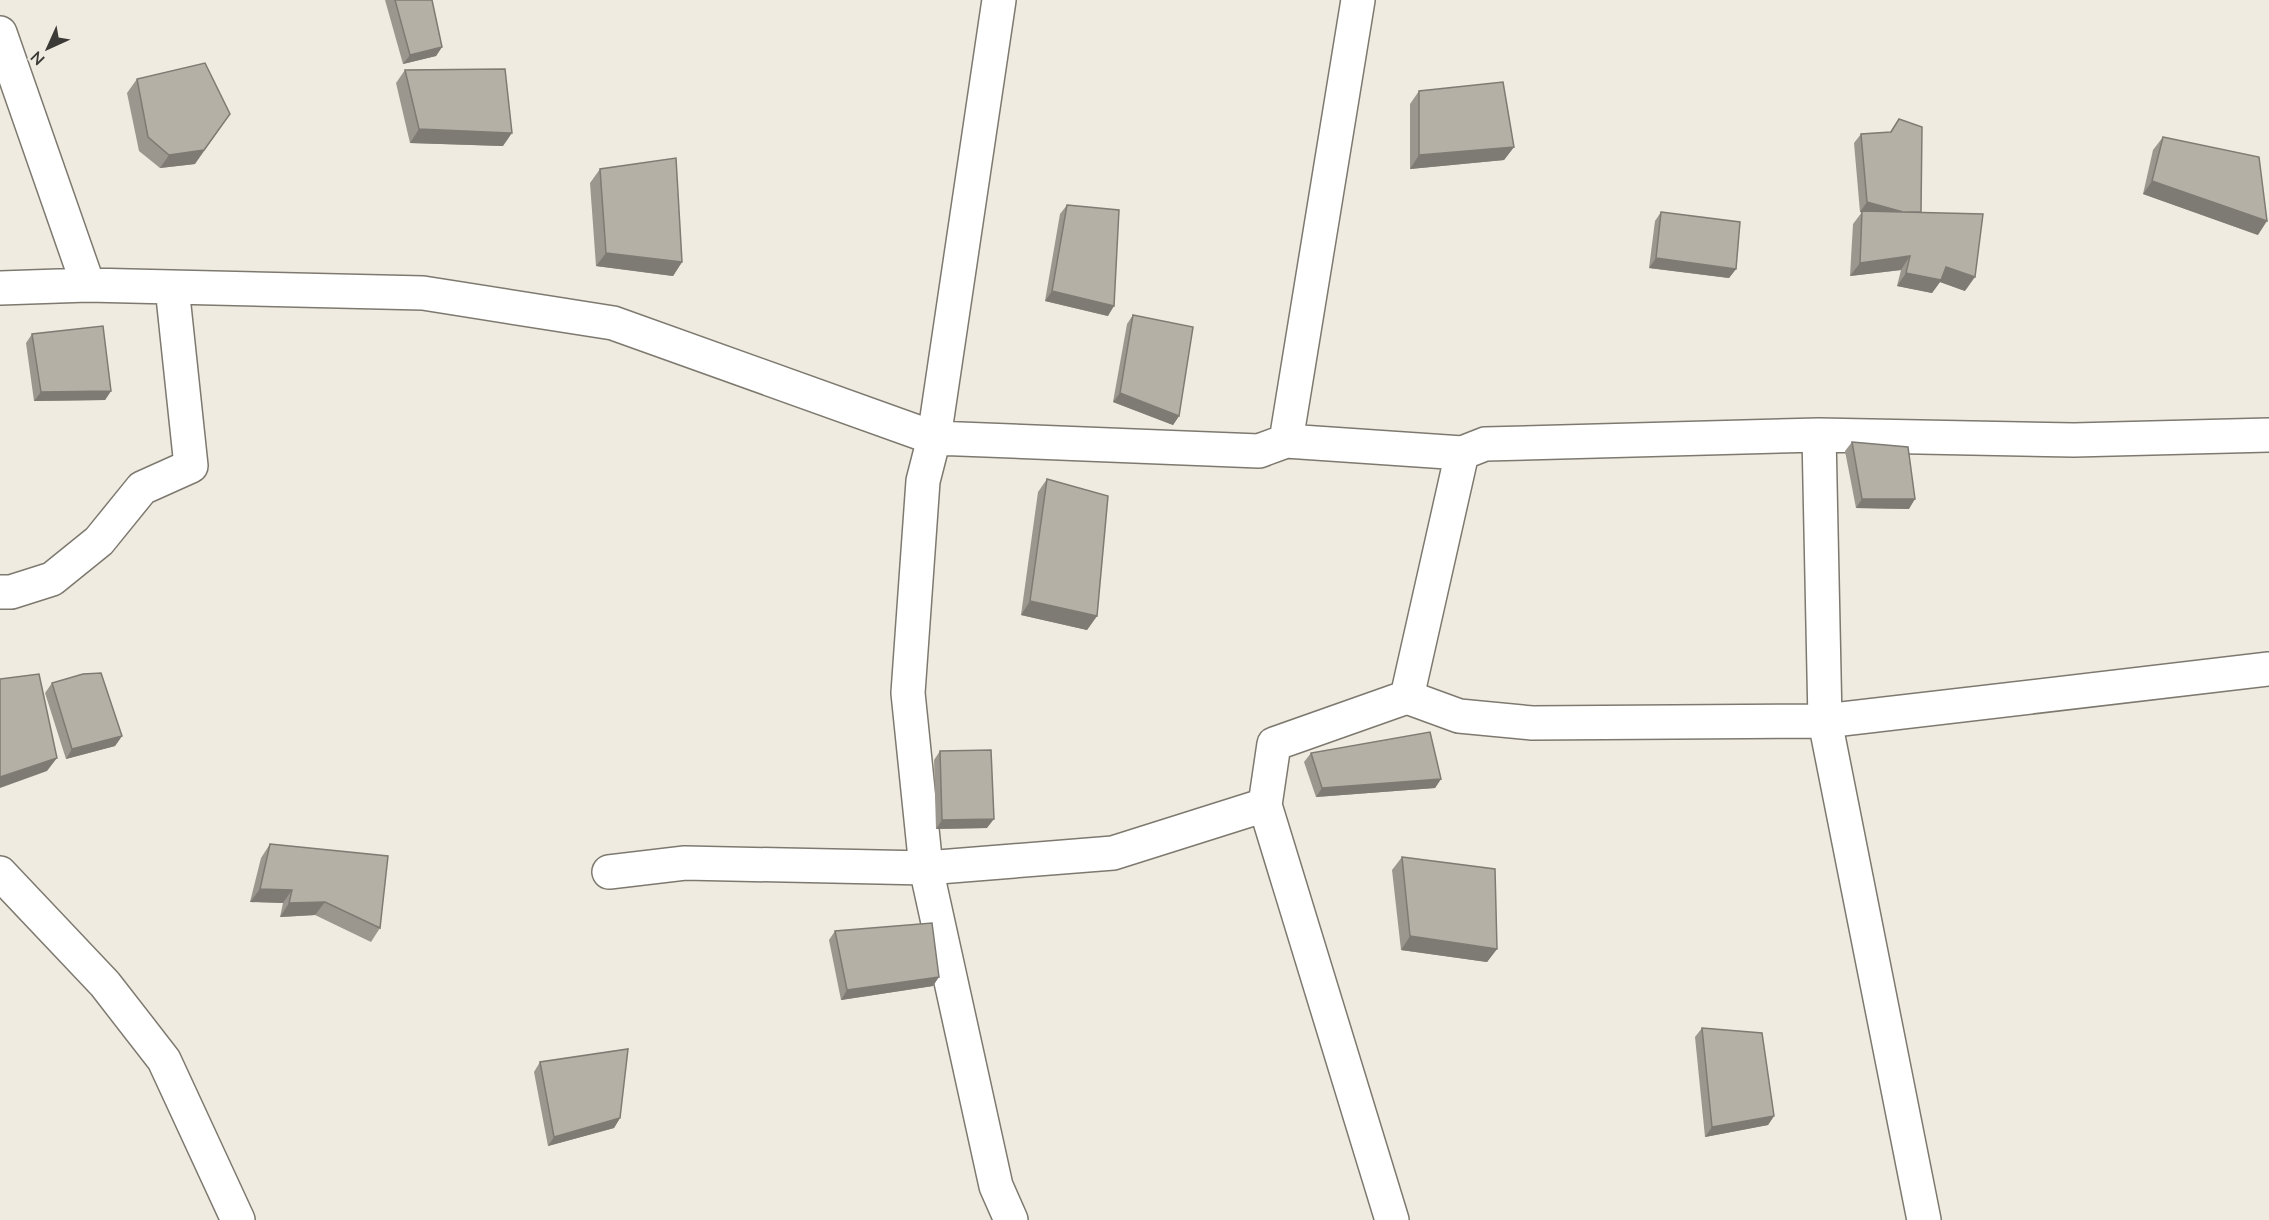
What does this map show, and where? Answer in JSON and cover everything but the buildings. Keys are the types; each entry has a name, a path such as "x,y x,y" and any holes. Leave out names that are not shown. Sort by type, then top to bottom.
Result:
{"street":[{"path":"999,0 934,438 923,481 908,693 926,868 996,1186 1011,1220"},
{"path":"1286,441 1358,0"},
{"path":"0,33 88,285"},
{"path":"0,288 88,285 423,293 613,322 934,438 1259,451 1286,441 1462,453 1485,444 1819,435 2074,440 2269,435"},
{"path":"0,592 10,592 52,579 99,541 142,488 191,466 172,287"},
{"path":"1819,435 1825,722 1924,1220"},
{"path":"1407,697 1462,453"},
{"path":"1392,1220 1265,805 1274,744 1407,697 1459,716 1532,723 1825,722 2269,669"},
{"path":"609,872 685,863 926,868 1113,854 1265,805"},
{"path":"0,873 105,984 164,1060 238,1220"}]}
